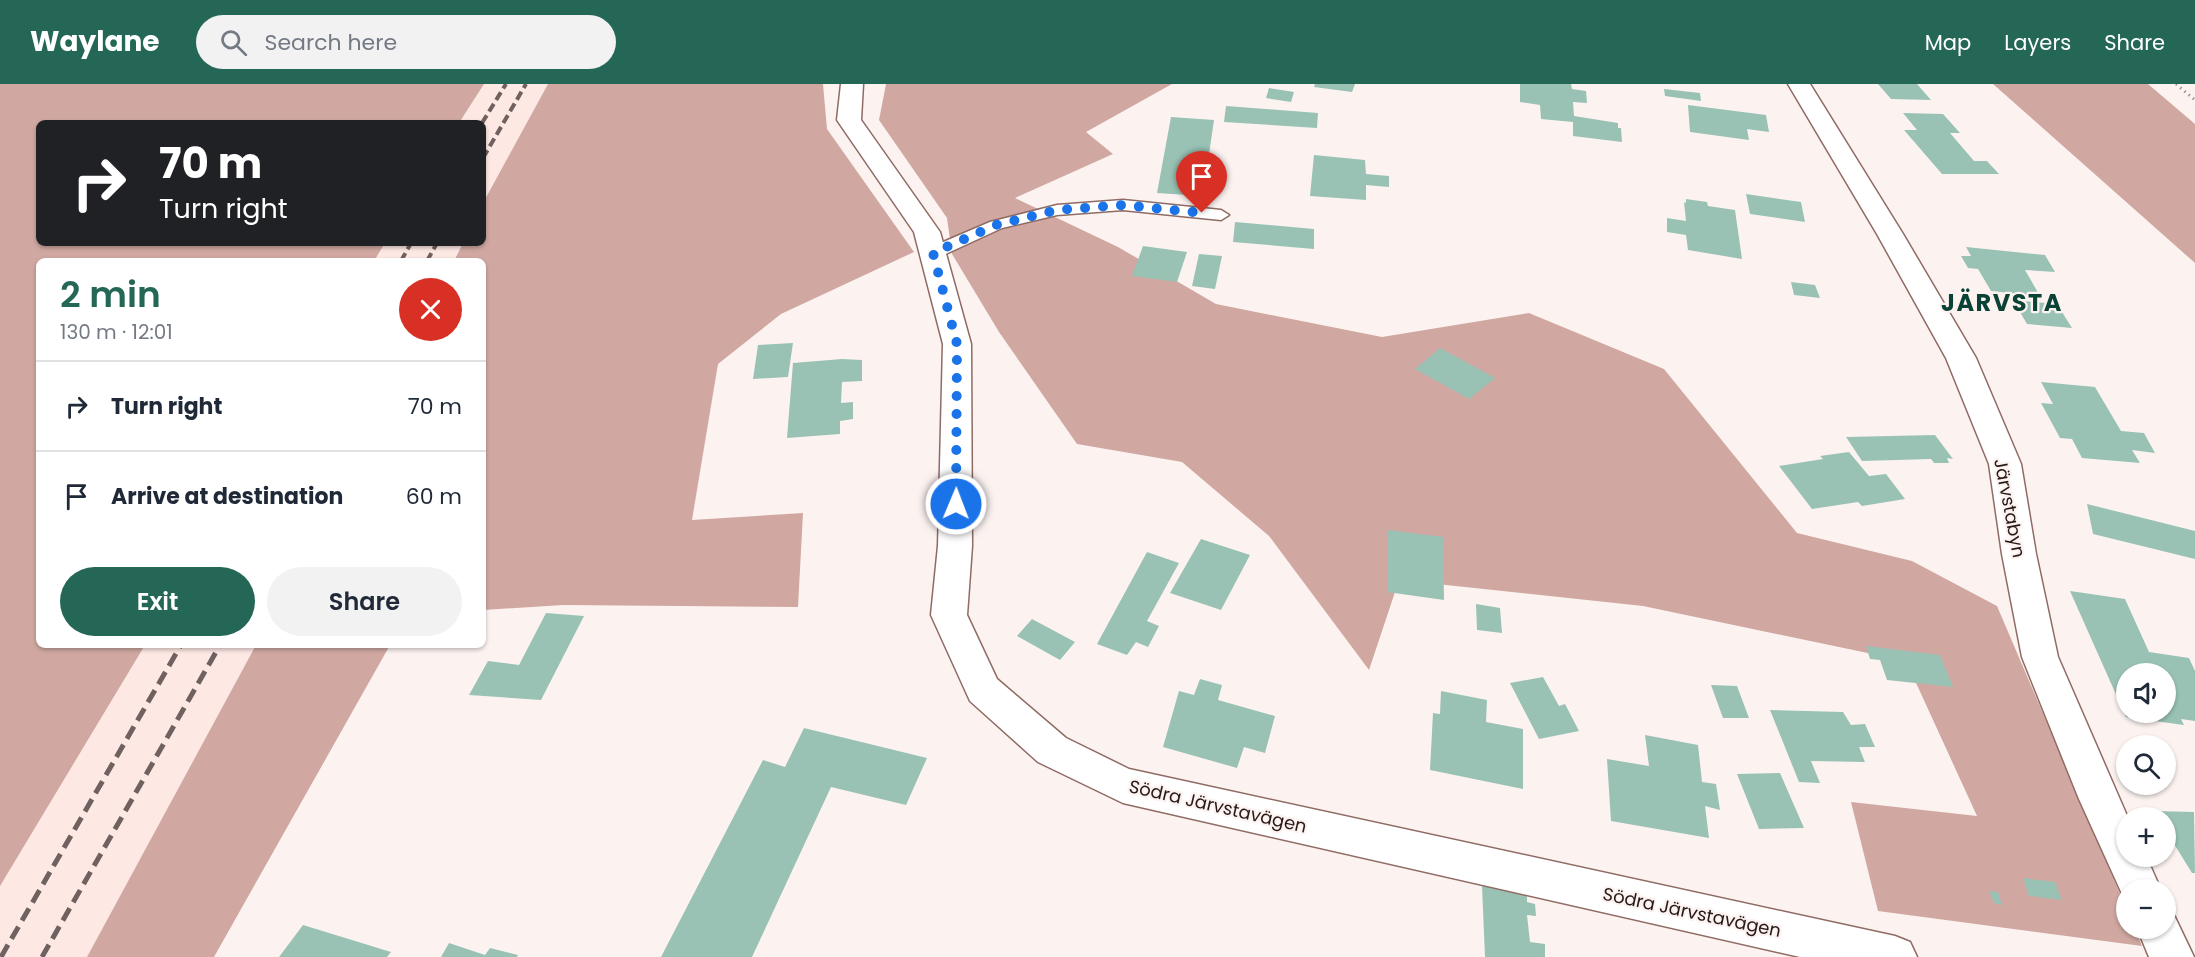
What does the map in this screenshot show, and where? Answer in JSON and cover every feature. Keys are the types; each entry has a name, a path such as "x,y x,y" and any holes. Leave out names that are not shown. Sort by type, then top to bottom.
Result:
{"street":[{"name":"Södra Järvstavägen","path":"852,84 849,120 927,232 957,344 955,546 949,615 983,690 1052,750 1123,785 1895,957"},
{"name":"Järvstabyn","path":"1799,84 1890,234 1961,358 2005,464 2019,554 2040,657 2098,799 2135,879"},
{"path":"2163,939 2172,957"}],"lane":[{"path":"933,253 996,225 1057,210 1123,205 1221,215"}],"path":[{"path":"2176,84 2195,100"}],"shaded area":[{"path":"0,84 484,84 461,120 36,120 36,246 383,246 376,258 36,258 36,648 143,648 0,886"},
{"path":"484,84 548,84 486,198 486,120 461,120"},
{"path":"548,84 823,84 827,129 914,252 781,314 718,364 692,520 803,513 798,607 563,605 486,610 486,258 456,258 462,246 486,246 486,198"},
{"path":"886,84 1172,84 1086,132 1113,154 1015,198 1118,247 1216,304 1382,337 1529,313 1664,369 1797,533 1912,561 1997,606 2116,884 2116,939 2139,939 2142,946 1878,911 1851,802 1977,816 1906,661 1643,606 1399,580 1369,670 1269,536 1182,462 1077,444 999,332 952,254 947,218 879,120"},
{"path":"1993,84 2148,84 2195,124 2195,263"},
{"path":"383,246 462,246 456,258 376,258"},
{"path":"143,648 254,648 87,957 0,957 0,886"},
{"path":"254,648 388,648 214,957 87,957"}],"building":[{"path":"1315,84 1355,84 1352,92 1314,87"},
{"path":"1520,84 1571,84 1572,89 1586,91 1587,103 1573,102 1574,116 1618,123 1618,128 1621,128 1622,142 1573,136 1573,122 1541,119 1540,105 1520,102"},
{"path":"1878,84 1917,84 1931,100 1891,99"},
{"path":"1269,88 1294,92 1291,102 1266,98"},
{"path":"1664,89 1700,93 1701,101 1665,96"},
{"path":"1688,105 1766,115 1769,132 1747,129 1749,140 1690,132"},
{"path":"1226,106 1318,113 1317,128 1224,122"},
{"path":"1903,113 1943,114 1960,133 1950,133 1974,161 1987,161 1999,174 1942,174 1904,130 1917,130"},
{"path":"1171,117 1214,120 1203,196 1157,193"},
{"path":"1314,155 1365,160 1366,174 1389,176 1389,187 1366,185 1366,200 1310,196"},
{"path":"1746,194 1801,202 1805,222 1750,214"},
{"path":"1686,199 1707,202 1708,206 1735,210 1742,259 1688,250 1686,235 1667,232 1667,218 1686,221 1684,202 1686,203"},
{"path":"1235,222 1314,229 1314,249 1233,242"},
{"path":"1143,246 1187,252 1177,282 1132,276"},
{"path":"1966,247 2045,255 2055,272 2025,270 2040,296 1991,291 1978,269 1968,268 1961,256 1971,256"},
{"path":"1199,254 1222,256 1215,289 1192,286"},
{"path":"1791,282 1815,285 1820,298 1794,295"},
{"path":"2013,300 2057,304 2072,328 2027,324"},
{"path":"793,343 788,377 753,379 758,345"},
{"path":"1440,348 1495,378 1469,399 1415,369"},
{"path":"842,359 862,360 862,381 842,382 841,403 853,402 853,419 840,421 840,434 787,438 793,363"},
{"path":"2041,382 2095,387 2121,431 2144,433 2155,453 2132,450 2140,463 2082,458 2072,439 2060,438 2041,403 2053,404"},
{"path":"1935,435 1953,459 1947,458 1949,463 1934,463 1931,459 1862,461 1846,437"},
{"path":"1849,452 1869,476 1886,474 1905,499 1862,506 1858,502 1812,509 1779,466"},
{"path":"2087,504 2195,531 2195,559 2093,534"},
{"path":"1388,530 1443,537 1444,600 1387,592"},
{"path":"1201,539 1250,555 1221,610 1170,593"},
{"path":"1147,552 1179,563 1147,621 1159,626 1148,647 1136,642 1127,655 1097,644"},
{"path":"2070,591 2125,599 2149,652 2189,658 2195,671 2195,721 2181,719 2184,725 2170,723 2176,723 2176,663 2116,663 2116,694"},
{"path":"1476,604 1500,608 1502,633 1477,630"},
{"path":"546,613 584,616 541,700 469,695 488,661 519,665"},
{"path":"1032,619 1075,642 1060,660 1017,636"},
{"path":"1866,646 1940,655 1953,687 1887,680 1880,660 1870,659"},
{"path":"1543,677 1559,706 1565,704 1579,731 1539,739 1510,683"},
{"path":"1200,679 1222,685 1218,700 1275,716 1265,753 1244,747 1237,768 1163,747 1179,691 1194,695"},
{"path":"1711,685 1737,686 1749,718 1723,718"},
{"path":"1441,691 1487,700 1486,722 1523,729 1523,789 1430,770 1433,713 1440,714"},
{"path":"1770,710 1843,712 1851,725 1865,724 1875,747 1859,747 1865,762 1811,761 1820,783 1799,782"},
{"path":"804,728 927,758 906,805 831,787 752,957 661,957 763,760 785,767"},
{"path":"1645,735 1698,745 1702,782 1716,784 1720,810 1705,806 1709,838 1611,821 1607,759 1649,766"},
{"path":"1780,773 1804,828 1759,829 1737,774"},
{"path":"2176,812 2194,812 2195,873 2192,873 2176,847"},
{"path":"2023,878 2055,882 2062,900 2029,896"},
{"path":"1482,886 1527,893 1527,902 1535,904 1536,916 1527,915 1530,942 1545,944 1545,957 1485,957"},
{"path":"1989,891 1998,892 2002,905 1994,903"},
{"path":"303,925 391,952 387,957 279,957"},
{"path":"449,943 485,955 490,948 518,955 517,957 441,957"}],"railway":[{"path":"484,120 506,84"},
{"path":"486,153 526,84"},
{"path":"403,258 409,246"},
{"path":"429,258 435,246"},
{"path":"1,957 179,648"},
{"path":"42,957 218,648"}],"district":[{"name":"JÄRVSTA","path":"2002,302"}],"route":[{"path":"956,504 957,344 933,253 996,225 1057,210 1123,205 1202,213"}]}
